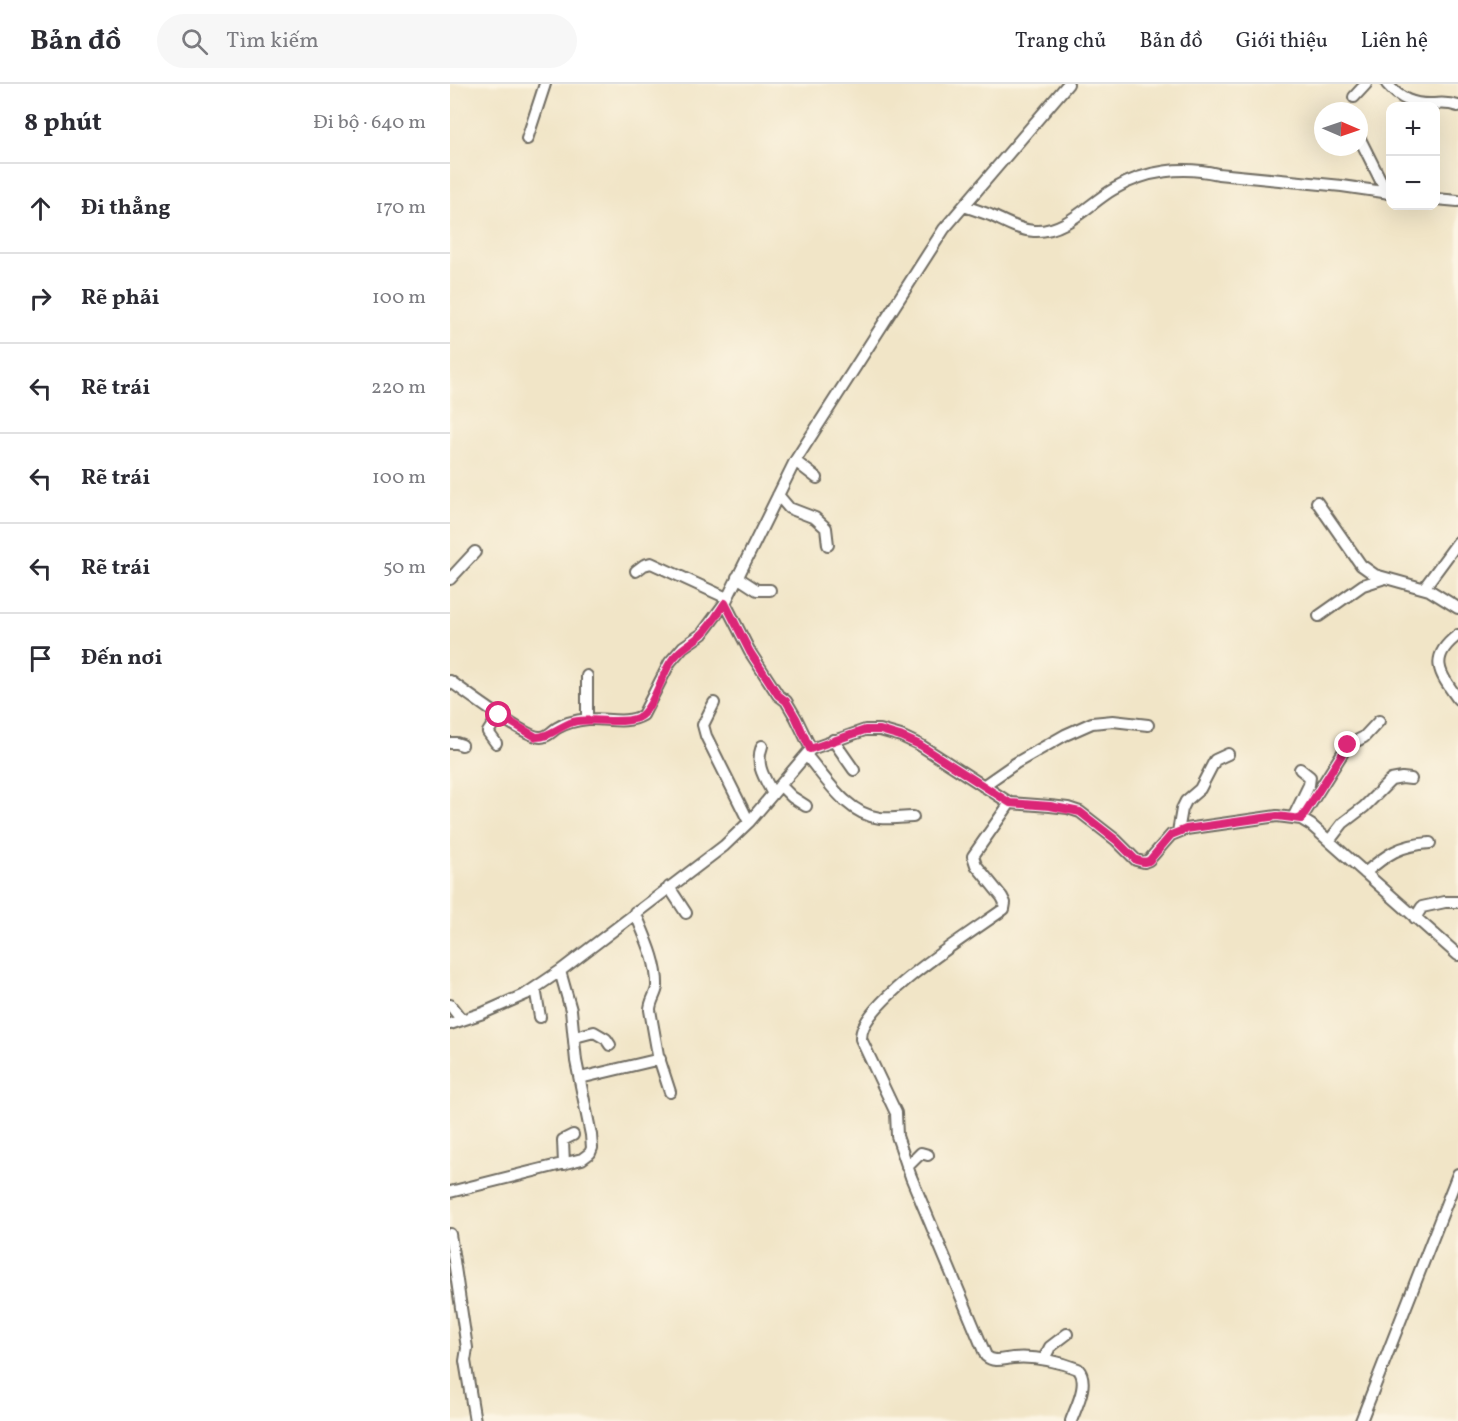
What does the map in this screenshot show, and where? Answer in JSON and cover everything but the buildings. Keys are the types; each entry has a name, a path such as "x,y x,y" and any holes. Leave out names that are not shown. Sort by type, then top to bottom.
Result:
{"street":[{"path":"527,139 545,84"},
{"path":"450,681 536,737 541,737 558,727 587,719 627,721 643,715 670,662 683,647 702,634 726,600 795,461 944,229 1068,84"},
{"path":"1354,97 1366,84"},
{"path":"1387,84 1397,96 1406,100 1430,104 1449,103 1458,106"},
{"path":"1368,154 1386,187"},
{"path":"964,206 1023,229 1036,231 1073,219 1114,189 1132,180 1162,171 1179,170 1199,170 1386,193"},
{"path":"1440,199 1458,201"},
{"path":"795,461 817,478"},
{"path":"778,495 789,507 815,518 826,528 828,545"},
{"path":"1317,502 1361,565 1375,575 1424,588 1458,608"},
{"path":"1424,588 1458,542"},
{"path":"450,579 475,552"},
{"path":"636,571 651,563 726,600 750,652 796,718 808,752 846,802 860,811 879,818 913,817"},
{"path":"737,577 757,590 770,590"},
{"path":"1319,616 1363,585 1386,578"},
{"path":"1458,635 1447,644 1441,654 1439,664 1441,675 1458,699"},
{"path":"587,676 587,719"},
{"path":"714,703 703,725 706,736 749,822"},
{"path":"496,743 488,732 499,715"},
{"path":"983,786 1016,763 1065,735 1092,723 1113,720 1148,725"},
{"path":"1297,818 1347,746 1364,737 1379,721"},
{"path":"450,1005 455,1022 506,1004 560,971 724,846 749,822 808,752 833,740 865,730 880,730 920,745 1010,803 1050,806 1080,812 1116,840 1136,860 1144,862 1149,861 1171,835 1178,832 1277,816 1297,818 1329,841 1458,955"},
{"path":"833,740 854,770"},
{"path":"450,743 462,745"},
{"path":"762,746 758,757 759,767 777,789 806,806"},
{"path":"1178,832 1182,809 1186,801 1200,789 1215,760 1228,754"},
{"path":"1297,818 1310,777 1300,769"},
{"path":"1329,841 1343,823 1392,780 1411,779"},
{"path":"1010,803 973,856 976,865 1002,897 1005,903 1004,909 908,979 882,1002 863,1028 861,1039 864,1050 896,1113 897,1136 907,1167 986,1356 991,1360 1044,1359 1078,1369 1082,1373 1083,1381 1071,1421"},
{"path":"1365,873 1386,855 1417,844 1430,843"},
{"path":"669,887 686,913"},
{"path":"1415,918 1422,907 1437,903 1458,902"},
{"path":"635,912 656,973 656,992 650,1004 650,1010 660,1059 670,1092"},
{"path":"450,1192 564,1164 590,1154 592,1148 576,1061 571,1010 560,971"},
{"path":"535,987 540,1017"},
{"path":"575,1037 594,1032 606,1039 610,1045"},
{"path":"580,1078 660,1059"},
{"path":"564,1164 564,1140 573,1135"},
{"path":"907,1167 921,1153 928,1155"},
{"path":"1361,1421 1455,1190 1458,1174"},
{"path":"450,1234 467,1347 465,1361 475,1421"},
{"path":"1044,1359 1050,1347 1067,1334"}],"route":[{"path":"499,715 536,737 545,736 558,727 587,719 627,721 636,719 643,715 649,706 670,662 683,647 702,634 725,603 750,652 796,718 810,749 865,730 880,730 900,736 920,745 1010,803 1068,808 1080,812 1116,840 1136,860 1144,862 1149,861 1171,835 1186,829 1277,816 1301,819 1348,745"}]}
